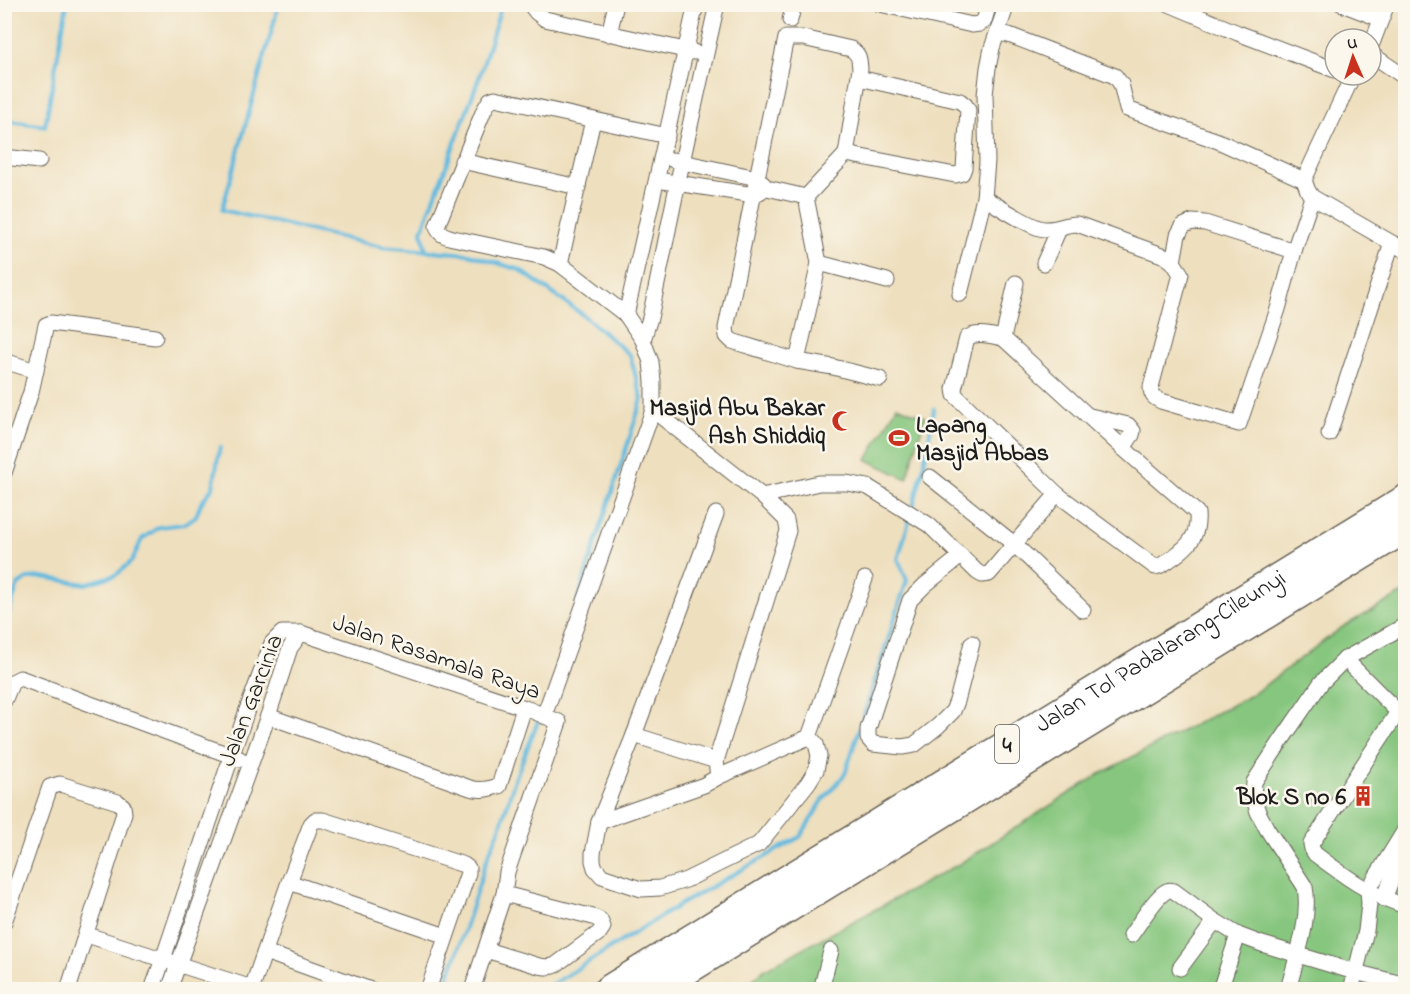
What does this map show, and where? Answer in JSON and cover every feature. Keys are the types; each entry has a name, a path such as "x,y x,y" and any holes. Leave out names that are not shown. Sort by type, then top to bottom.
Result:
{"highway":[{"name":"Jalan Tol Padalarang–Cileunyi","path":"608,990 1406,499"},
{"name":"Jalan Tol Padalarang–Cileunyi","path":"655,990 1406,528"}],"street":[{"path":"530,4 545,19 705,55"},
{"path":"609,34 616,4"},
{"path":"626,315 696,4"},
{"path":"643,340 650,318 717,4"},
{"path":"880,4 972,25 984,21 989,4"},
{"path":"960,294 984,198 987,161 985,95 988,68 992,48 1007,4"},
{"path":"1168,4 1323,65"},
{"path":"1342,4 1381,19"},
{"path":"1378,27 1387,4"},
{"path":"998,33 1009,34 1115,76 1121,84 1126,109 1218,141 1304,180"},
{"path":"806,197 846,154 859,78 859,59 857,52 851,49 802,38 786,38 759,187 726,332 732,341 797,361 880,379"},
{"path":"1383,62 1406,78"},
{"path":"846,154 955,176 962,173 964,168 968,110 965,105 960,101 859,78"},
{"path":"1329,434 1399,247 1312,197 1304,180 1346,87"},
{"path":"268,716 470,788 487,790 499,786 539,714 653,410 651,362 643,340 626,315 561,264 544,257 442,235 437,226 484,110 490,100 495,98 667,136"},
{"path":"561,264 593,120"},
{"path":"4,157 39,161"},
{"path":"662,158 682,162 759,187 806,197"},
{"path":"462,162 578,187"},
{"path":"657,180 678,184 759,187"},
{"path":"797,361 819,264 806,197"},
{"path":"984,198 1033,226 1042,229 1059,229 1068,224 1077,224 1165,256 1173,262 1182,274 1151,393 1161,401 1239,424 1278,309 1312,197"},
{"path":"1173,262 1178,235 1183,226 1192,222 1294,251"},
{"path":"1044,263 1059,229"},
{"path":"819,264 887,281"},
{"path":"1003,338 1016,283"},
{"path":"4,473 9,444 31,392 46,325 51,323 156,337"},
{"path":"978,334 1003,338 1197,513 1196,529 1187,547 1161,566 1155,567 1057,494 955,395 954,389 967,338 978,334"},
{"path":"4,361 36,371"},
{"path":"653,410 762,496 786,520 788,531 716,761 718,777"},
{"path":"930,477 1014,544 1083,610"},
{"path":"762,496 819,483 847,483 868,487 929,525 979,574 985,575 1057,494"},
{"path":"716,514 634,735 599,822 593,853 595,868 602,876 641,889 660,888 686,880 759,844 816,770 819,756 816,744 810,735"},
{"path":"961,556 910,600 868,729 868,738 873,744 902,747 914,745 953,711 972,643"},
{"path":"599,822 704,785 806,739 810,735 865,579"},
{"path":"1288,990 1305,919 1307,898 1305,887 1258,812 1253,796 1254,782 1321,683 1345,659 1406,625"},
{"name":"Jalan Garcinia","path":"152,990 272,643 282,633 301,633"},
{"name":"Jalan Rasamala Raya","path":"301,633 539,714"},
{"name":"Jalan Garcinia","path":"169,990 268,716 290,648 301,633"},
{"path":"1345,659 1403,714 1311,844 1312,849 1315,854 1343,876 1384,899 1406,906"},
{"path":"4,701 12,682 20,678 251,762"},
{"path":"472,990 504,894 539,714"},
{"path":"634,735 716,761"},
{"path":"4,922 50,787 60,784 123,806 124,813 68,990"},
{"path":"87,934 251,989 311,824 315,820 323,820 468,868 428,990"},
{"path":"1351,990 1366,931 1370,904 1368,890 1404,832"},
{"path":"1384,899 1399,860 1404,832"},
{"path":"289,882 446,936"},
{"path":"1131,935 1158,898 1169,890 1174,891 1238,935 1355,972 1406,985"},
{"path":"486,950 539,966 554,966 599,933 603,927 600,920 592,917 504,894"},
{"path":"1180,968 1215,921"},
{"path":"1220,990 1238,935"},
{"path":"821,990 831,951"},
{"path":"265,952 371,990"}],"green space":[{"name":"Lapang Masjid Abbas","path":"897,406 925,417 907,479 867,460"},
{"path":"1405,592 1405,989 741,990 765,969 959,864 1098,775 1253,694 1344,626"}],"waterway":[{"path":"4,120 45,126 67,4"},
{"path":"279,4 222,210 382,247 469,254 520,270 583,315 630,355 642,399 577,601"},
{"path":"426,251 422,231 479,78 502,4"},
{"path":"912,510 924,465 934,409"},
{"path":"4,626 18,585 29,578 41,577 85,584 116,575 132,561 142,539 159,527 184,524 196,516 201,503 213,487 220,447"},
{"path":"543,990 681,904 800,837 823,800 845,774 907,580 898,559 910,518"},
{"path":"443,990 515,779 539,719"}],"place":[{"name":"Masjid Abu Bakar Ash Shiddiq","path":"842,421"},
{"name":"Lapang Masjid Abbas","path":"899,438"},
{"name":"Blok S no 6","path":"1363,796"}]}
